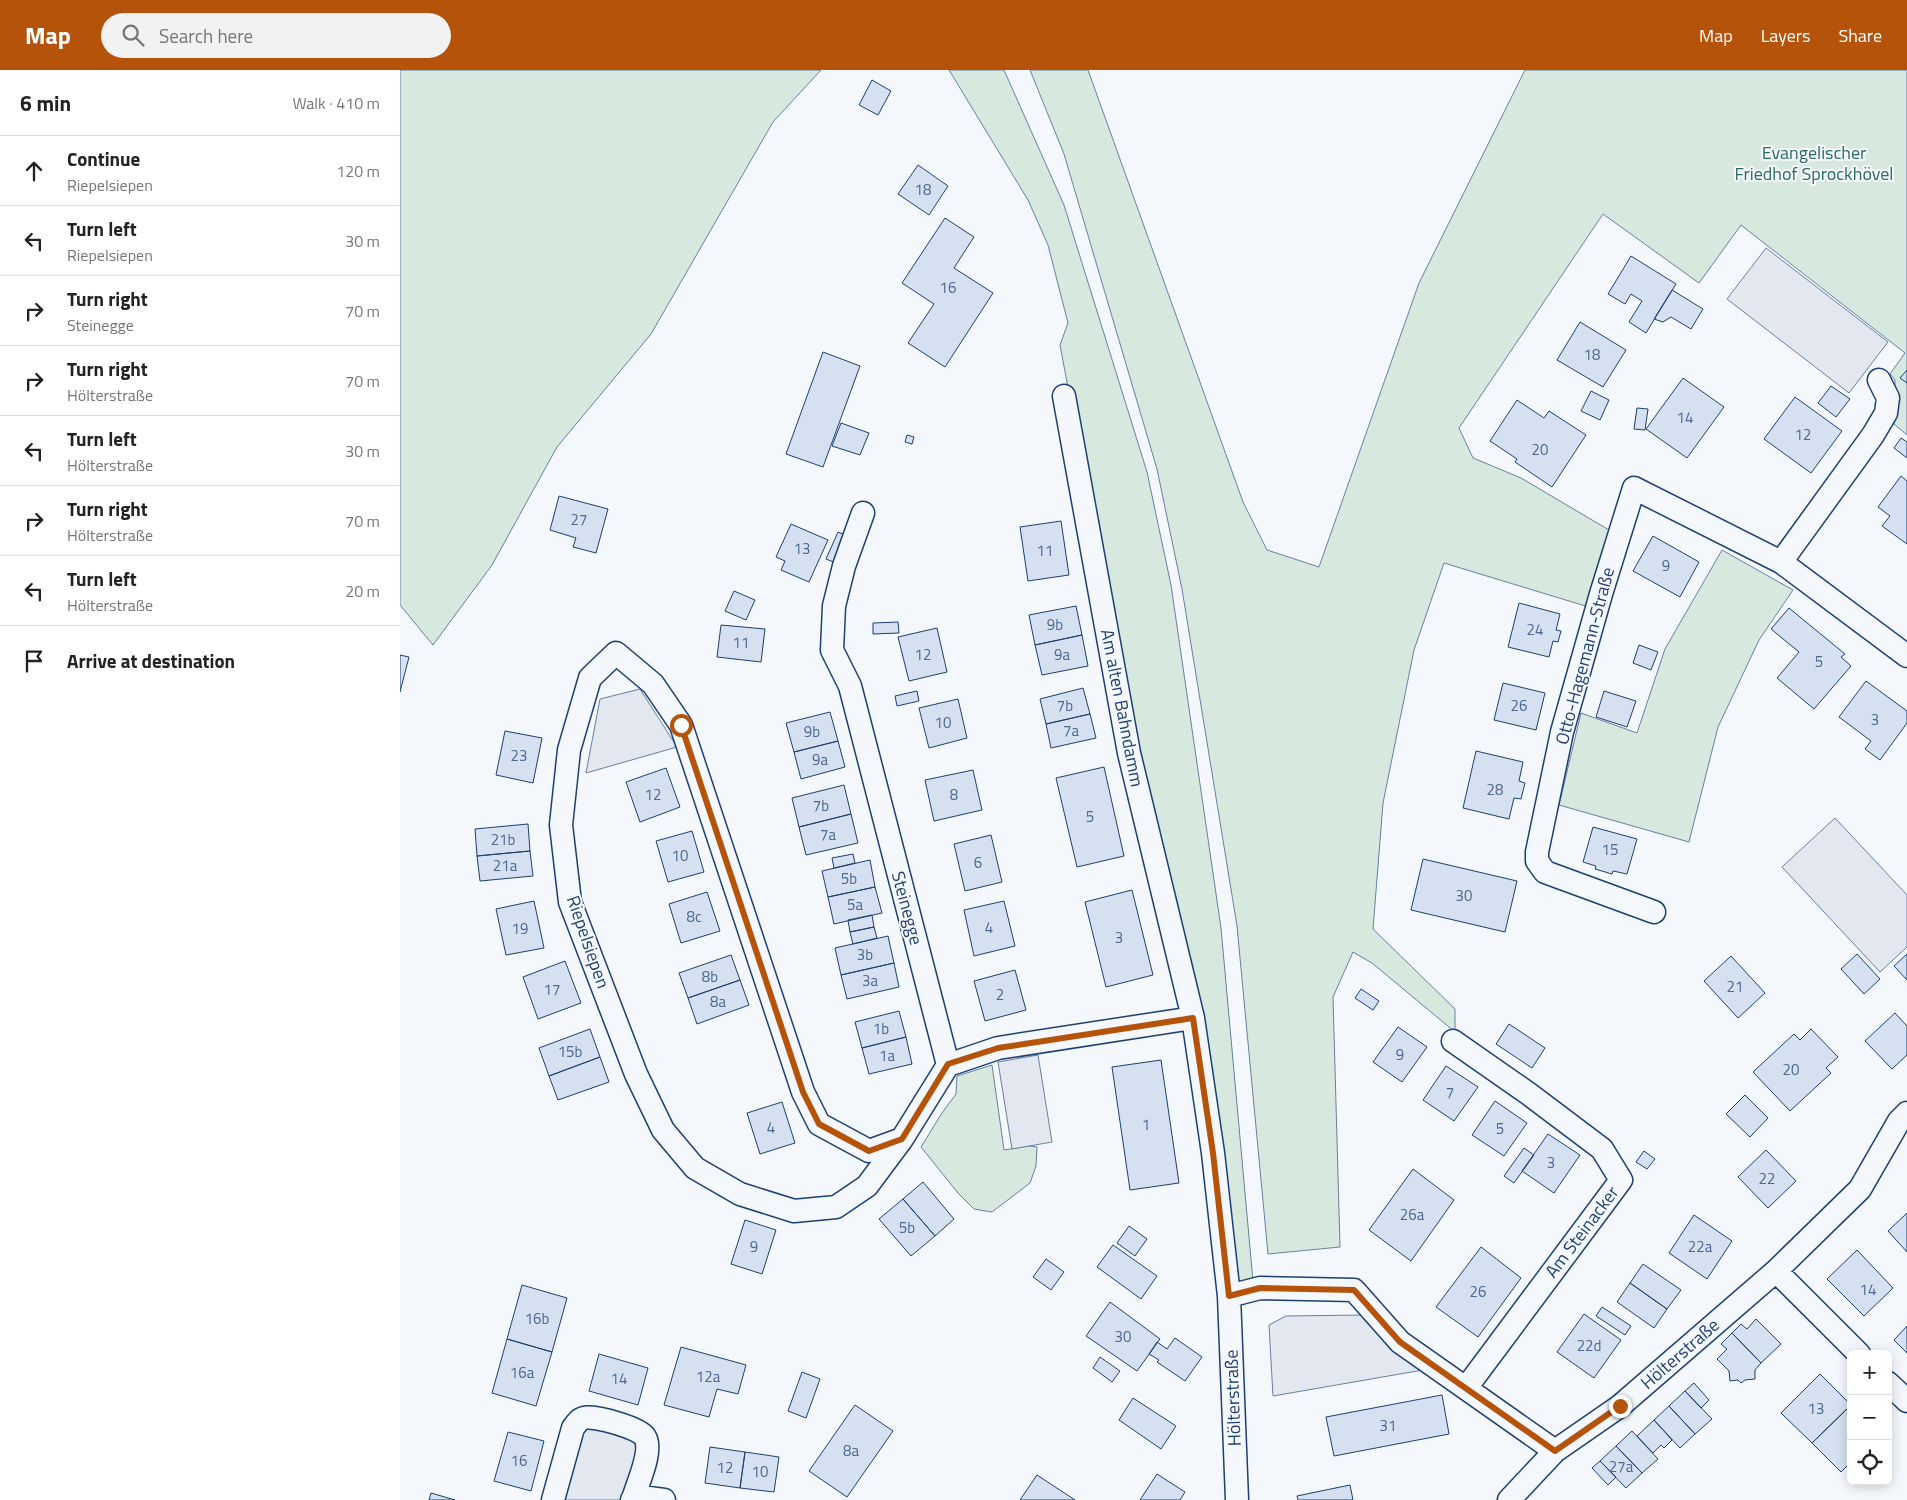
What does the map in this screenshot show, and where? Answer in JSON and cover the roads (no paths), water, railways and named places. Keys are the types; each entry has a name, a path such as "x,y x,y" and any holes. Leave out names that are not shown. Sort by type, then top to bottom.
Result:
{"street":[{"path":"1782,562 1873,435 1886,413 1888,398 1879,380"},
{"name":"Am alten Bahndamm","path":"1064,396 1129,753 1193,1018"},
{"name":"Otto-Hagemann-Straße","path":"1654,912 1545,872 1537,861 1537,852 1562,732 1601,594 1634,488 1782,562 1907,656"},
{"name":"Steinegge","path":"863,513 844,566 834,606 832,650 850,686 948,1064"},
{"name":"Riepelsiepen","path":"902,1139 869,1151 819,1124 803,1092 681,725 653,684 616,653 590,678 569,750 561,825 570,902 636,1074 662,1130 695,1168 740,1194 794,1211 836,1207 867,1186 902,1139 948,1064"},
{"path":"948,1064 998,1048 1193,1018"},
{"name":"Hölterstraße","path":"1193,1018 1213,1153 1229,1296 1237,1500"},
{"name":"Am Steinacker","path":"1453,1041 1529,1094 1602,1149 1621,1180 1466,1388"},
{"name":"Hölterstraße","path":"1510,1500 1555,1451 1620,1406 1776,1271 1860,1190 1899,1121 1907,1113"},
{"path":"1776,1271 1855,1350"},
{"path":"1229,1296 1260,1288 1354,1290 1400,1342 1555,1451"},
{"path":"1892,1387 1907,1401"},
{"path":"554,1500 573,1428 578,1420 593,1417 640,1431 646,1438 646,1457 633,1498 664,1500"}],"park label":[{"name":"Evangelischer Friedhof Sprockhövel","path":"1814,164"}]}
